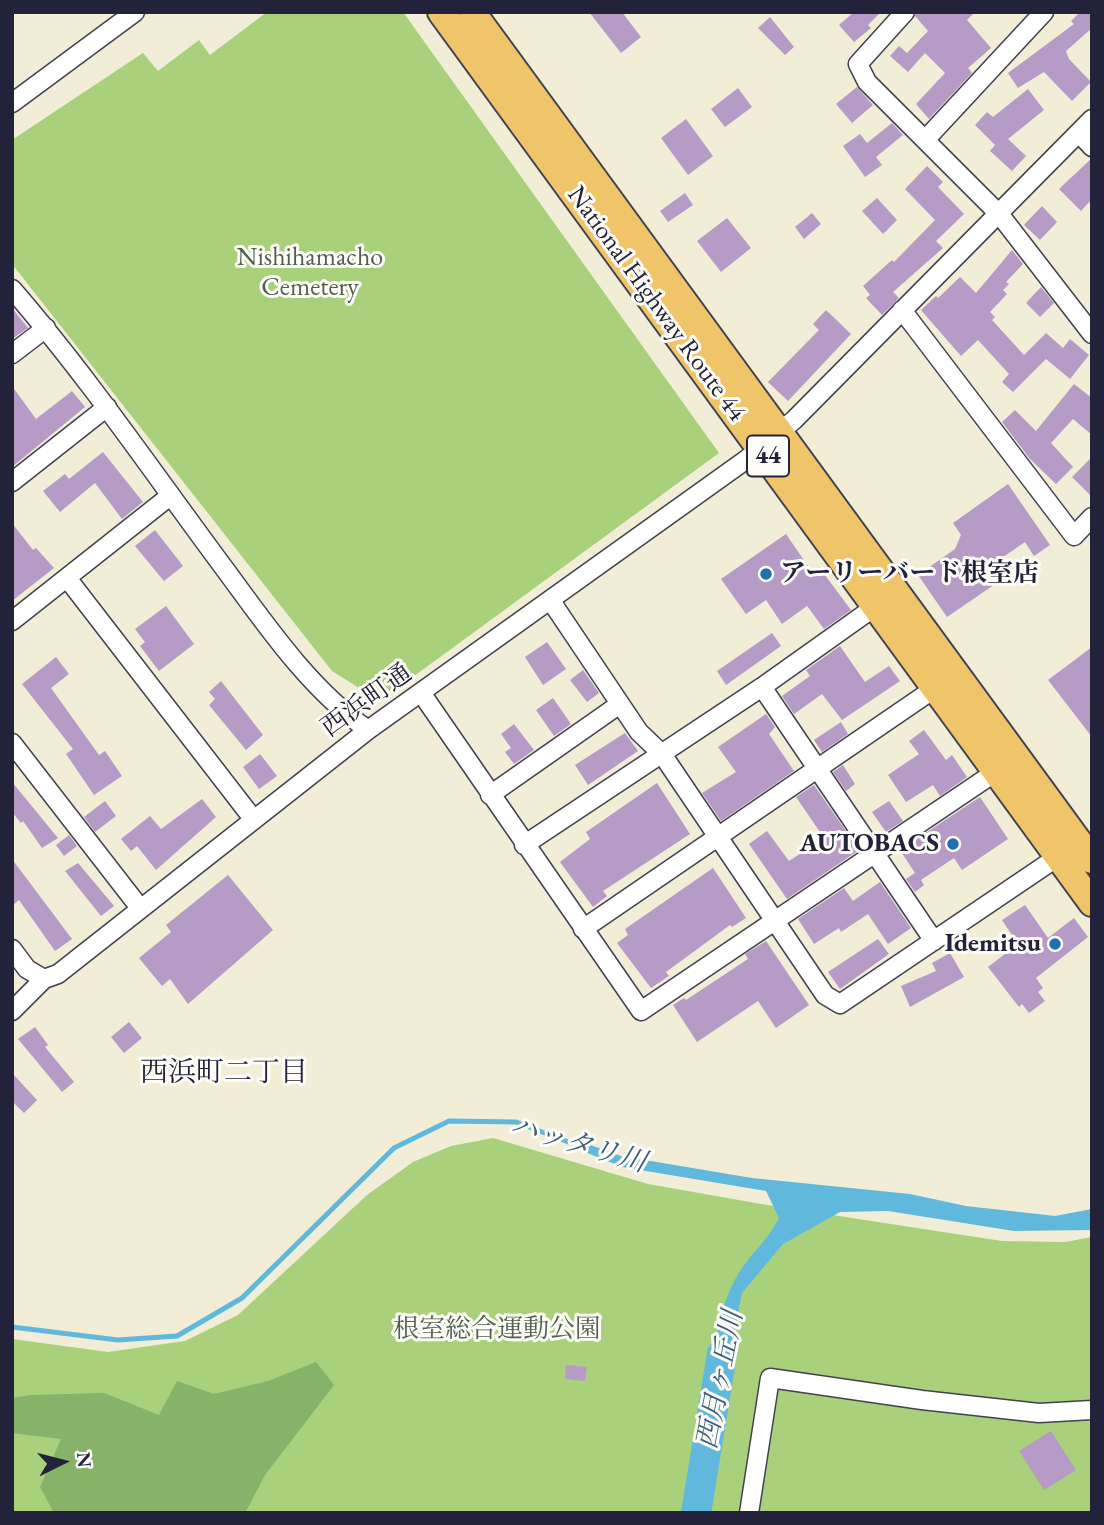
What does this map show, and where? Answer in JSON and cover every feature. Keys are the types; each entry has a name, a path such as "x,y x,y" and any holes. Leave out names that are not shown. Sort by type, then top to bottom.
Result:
{"highway":[{"name":"National Highway Route 44","path":"441,12 770,440 876,606 946,681 997,771 1077,853"},
{"name":"National Highway Route 44","path":"472,12 770,440 946,681 1077,853 1092,903"}],"street":[{"path":"12,103 135,12"},
{"path":"905,12 858,64 867,82 1000,215 1092,334"},
{"path":"925,140 1044,12"},
{"name":"西浜町通","path":"12,1011 44,979 58,974 368,730 551,601 770,440 1000,215 1092,119"},
{"path":"1079,133 1092,147"},
{"path":"12,289 107,407 270,630 342,712 368,730"},
{"path":"902,310 1074,536 1092,517"},
{"path":"12,354 46,328"},
{"path":"12,482 107,407"},
{"path":"12,621 170,496"},
{"path":"67,578 254,820"},
{"path":"551,601 639,732 662,754 825,995 840,1004 934,941 1077,853"},
{"path":"524,845 762,687 876,606"},
{"path":"583,929 946,681"},
{"path":"762,687 934,941"},
{"path":"422,694 641,1011 997,771"},
{"path":"490,795 620,704"},
{"path":"12,743 140,908"},
{"path":"12,949 27,969 44,979"},
{"path":"749,1513 770,1378 1039,1413 1092,1410"}],"green space":[{"name":"Nishihamacho Cemetery","path":"267,12 403,12 719,453 380,701 332,671 12,264 12,140 143,53 158,71 199,40 210,55"},
{"name":"根室総合運動公園","path":"493,1138 648,1184 767,1205 1002,1241 1065,1242 1092,1237 1092,1513 12,1513 12,1339 108,1352 185,1341 238,1315 367,1195 413,1162 451,1146"},
{"path":"316,1362 334,1385 265,1475 245,1513 54,1513 40,1487 61,1439 12,1433 12,1398 104,1393 159,1415 177,1381 214,1394 268,1381"}],"water":[{"path":"579,1141 621,1156 752,1178 910,1194 966,1206 1055,1216 1092,1209 1092,1230 1014,1231 888,1211 840,1212 783,1244 742,1293 718,1404 715,1354 726,1301 740,1271 779,1218 766,1191 622,1167 575,1148"}],"building":[{"path":"589,12 622,12 641,37 621,53"},
{"path":"854,12 881,12 868,25 871,28 854,42 839,25"},
{"path":"916,12 975,12 967,20 991,48 968,68 972,73 929,119 916,104 945,73 925,53 908,72 890,56 899,46 907,53 928,31 915,16"},
{"path":"1080,12 1088,12 1092,16 1092,28 1066,51 1069,59 1091,82 1072,101 1044,72 1018,88 1008,73 1074,24 1071,21"},
{"path":"770,17 794,47 785,55 758,28"},
{"path":"857,87 873,105 852,123 836,104"},
{"path":"738,88 752,107 725,127 711,109"},
{"path":"1028,89 1044,110 1008,139 1026,156 1012,171 990,151 995,145 975,125 987,112 993,117"},
{"path":"686,119 713,156 688,175 661,138"},
{"path":"892,123 903,135 876,157 882,165 865,177 843,146 860,134 867,143"},
{"path":"1092,158 1092,199 1081,211 1059,189"},
{"path":"927,166 943,182 938,187 964,214 936,241 943,248 893,292 899,298 882,315 866,298 870,295 863,286 892,260 894,262 935,220 905,189"},
{"path":"685,193 693,205 668,222 660,211"},
{"path":"877,198 897,220 883,234 862,211"},
{"path":"1042,206 1057,222 1040,240 1024,225"},
{"path":"812,213 821,224 804,239 795,227"},
{"path":"727,218 751,248 721,272 697,241"},
{"path":"1012,250 1023,264 1006,282 1009,284 1003,290 1007,294 990,312 995,317 992,320 1024,355 1046,333 1063,348 1070,339 1089,355 1070,379 1046,359 1013,392 1002,382 1009,374 978,340 961,356 921,310 960,277 976,293"},
{"path":"1041,287 1054,303 1040,317 1026,303"},
{"path":"12,308 28,328 12,339"},
{"path":"826,310 851,334 788,401 768,382 819,330 813,324"},
{"path":"1074,384 1092,398 1092,435 1073,419 1051,443 1073,467 1056,484 1030,459 1002,422 1015,410 1036,431"},
{"path":"12,386 36,419 72,391 85,407 12,467"},
{"path":"103,452 143,502 122,519 95,483 60,512 43,491 65,474 69,479"},
{"path":"1092,457 1092,497 1072,477"},
{"path":"1008,484 1050,545 1034,556 1025,542 996,562 1007,576 947,617 918,575 955,549 961,535 953,523"},
{"path":"12,523 33,550 36,548 54,568 12,601"},
{"path":"155,530 183,566 164,581 135,546"},
{"path":"786,534 812,572 819,567 851,610 824,629 807,606 782,624 766,600 746,614 721,579"},
{"path":"166,606 194,644 159,671 140,646 145,642 135,629"},
{"path":"772,633 781,646 726,685 717,671"},
{"path":"547,642 566,669 543,685 525,657"},
{"path":"840,646 865,682 889,666 900,681 842,720 822,694 794,714 782,696 810,676 806,670"},
{"path":"1092,647 1092,737 1048,680"},
{"path":"56,657 69,674 51,688 99,755 105,751 122,776 94,795 66,754 73,749 22,684"},
{"path":"583,670 599,693 587,702 570,680"},
{"path":"221,681 263,735 246,750 209,705 215,699 209,692"},
{"path":"553,698 571,724 554,736 536,710"},
{"path":"766,714 775,727 769,734 794,771 721,821 702,793 736,772 718,747"},
{"path":"841,722 848,734 822,752 814,740"},
{"path":"514,724 534,750 514,764 505,752 511,748 501,734"},
{"path":"924,730 946,760 952,755 967,777 940,796 933,785 906,802 888,775 919,754 909,741"},
{"path":"625,733 638,751 588,785 575,765"},
{"path":"260,754 277,776 259,789 243,767"},
{"path":"843,765 855,784 846,791 833,772"},
{"path":"12,782 58,838 42,848 23,821 21,823 12,812"},
{"path":"657,783 690,834 603,891 607,896 593,907 560,862 590,839 586,832"},
{"path":"814,785 859,850 787,899 749,844 767,831 789,861 824,838 796,797"},
{"name":"AUTOBACS","path":"980,797 1008,839 962,870 954,858 921,880 924,885 915,892 906,879 915,873 900,850"},
{"path":"202,799 216,817 156,870 137,846 131,851 121,839 150,816 161,829"},
{"path":"105,801 116,816 95,832 84,817"},
{"path":"889,801 903,821 886,832 872,812"},
{"path":"69,835 77,846 64,856 56,845"},
{"path":"12,859 72,939 55,951 19,900 12,906"},
{"path":"78,863 114,906 101,916 65,871"},
{"path":"713,868 746,918 732,927 730,925 666,972 669,976 651,988 617,943 628,935 625,929"},
{"path":"228,875 273,930 188,1004 170,979 162,986 139,958 171,932 166,925"},
{"path":"880,882 911,928 888,944 868,914 841,932 839,928 814,944 798,919 844,888 853,901"},
{"path":"1025,905 1048,938 1074,918 1088,937 1036,978 1043,988 1038,992 1045,1001 1029,1013 1022,1004 1019,1007 988,967 1018,944 1002,920"},
{"path":"878,939 889,954 840,989 828,972"},
{"path":"766,941 809,1005 776,1028 758,1001 697,1042 673,1005 684,998 686,1000 748,959 745,954"},
{"path":"950,953 964,977 910,1007 901,986 936,971 932,963"},
{"path":"129,1022 142,1038 124,1053 111,1037"},
{"path":"35,1027 48,1045 45,1047 74,1082 62,1092 18,1039"},
{"path":"12,1073 37,1100 24,1113 12,1101"},
{"path":"566,1365 587,1367 585,1381 565,1379"},
{"path":"1051,1431 1076,1470 1044,1490 1019,1451"}],"waterway":[{"name":"ハッタリ川","path":"12,1327 118,1340 177,1336 242,1298 394,1148 449,1121 516,1122 571,1143"},
{"name":"西月ヶ丘川","path":"696,1513 722,1354"}],"place":[{"name":"アーリーバード根室店","path":"766,574"},
{"name":"AUTOBACS","path":"953,844"},
{"name":"Idemitsu","path":"1055,944"}],"district":[{"name":"西浜町二丁目","path":"224,1073"}]}
